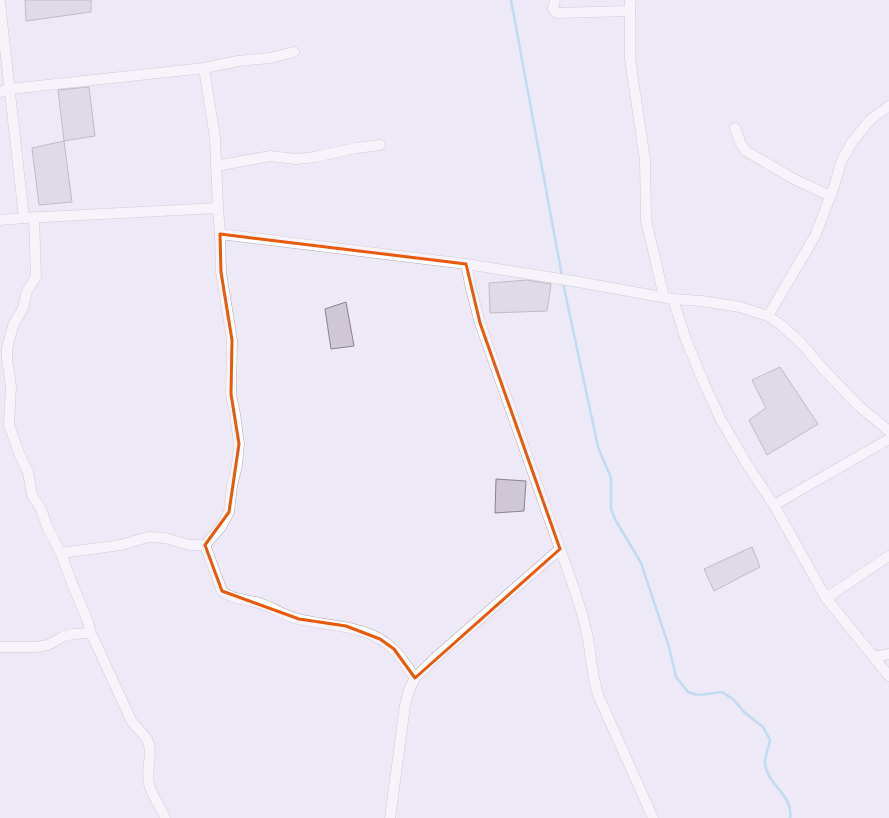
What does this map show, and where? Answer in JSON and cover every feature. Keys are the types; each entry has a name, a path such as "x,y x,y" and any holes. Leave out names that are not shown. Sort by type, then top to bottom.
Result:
{"street":[{"path":"555,0 553,9 557,13 630,11"},
{"path":"630,0 630,59 645,160 646,220 668,298 721,420 748,466 774,505 826,598 889,676"},
{"path":"0,3 5,90 29,218 36,275 27,291 23,308 14,326 7,348 11,386 8,421 14,442 28,472 32,495 41,509 50,533 62,553 91,633 134,726 145,737 149,744 149,783 154,798 165,818"},
{"path":"5,90 204,68 231,62 270,58 294,52"},
{"path":"62,553 121,545 148,537 165,538 190,545 205,545 221,527 229,512 239,444 231,394 232,340 221,272 215,138 204,68"},
{"path":"768,316 815,236 841,162 852,142 871,119 889,106"},
{"path":"735,128 741,144 746,151 792,178 830,196"},
{"path":"216,166 270,156 296,159 315,157 356,148 380,145"},
{"path":"0,220 218,208"},
{"path":"220,234 466,264 668,298 702,301 740,307 768,316 781,325 801,343 825,371 859,406 889,431"},
{"path":"466,264 480,323 574,588 587,633 593,676 598,695 652,818"},
{"path":"774,505 889,439"},
{"path":"205,545 222,591 228,595 259,603 280,613 299,619 346,626 380,639 394,649 415,678"},
{"path":"390,818 405,706 409,690 415,678 435,658 560,548"},
{"path":"826,598 889,556"},
{"path":"0,647 36,647 48,644 68,635 91,633"},
{"path":"874,656 889,654"}],"highlighted area":[{"path":"220,234 466,264 480,323 560,549 415,678 394,649 380,639 346,626 299,619 222,591 205,545 229,512 239,444 231,394 232,340 221,272"}],"building":[{"path":"25,0 91,0 91,12 26,21"},
{"path":"89,87 95,136 64,141 58,90"},
{"path":"64,141 72,202 39,205 32,148"},
{"path":"527,280 551,284 547,311 490,313 489,283"},
{"path":"346,302 354,346 331,349 325,309"},
{"path":"780,367 818,424 767,455 749,420 766,408 752,380"},
{"path":"496,479 526,481 524,511 495,513"},
{"path":"752,547 760,567 714,591 704,569"}],"waterway":[{"path":"511,0 562,276"},
{"path":"563,283 598,447 611,478 611,509 616,521 641,563 669,647 676,677 688,692 698,695 722,692 734,700 744,712 763,727 770,740 765,762 767,772 785,797 790,810 790,818"}]}
